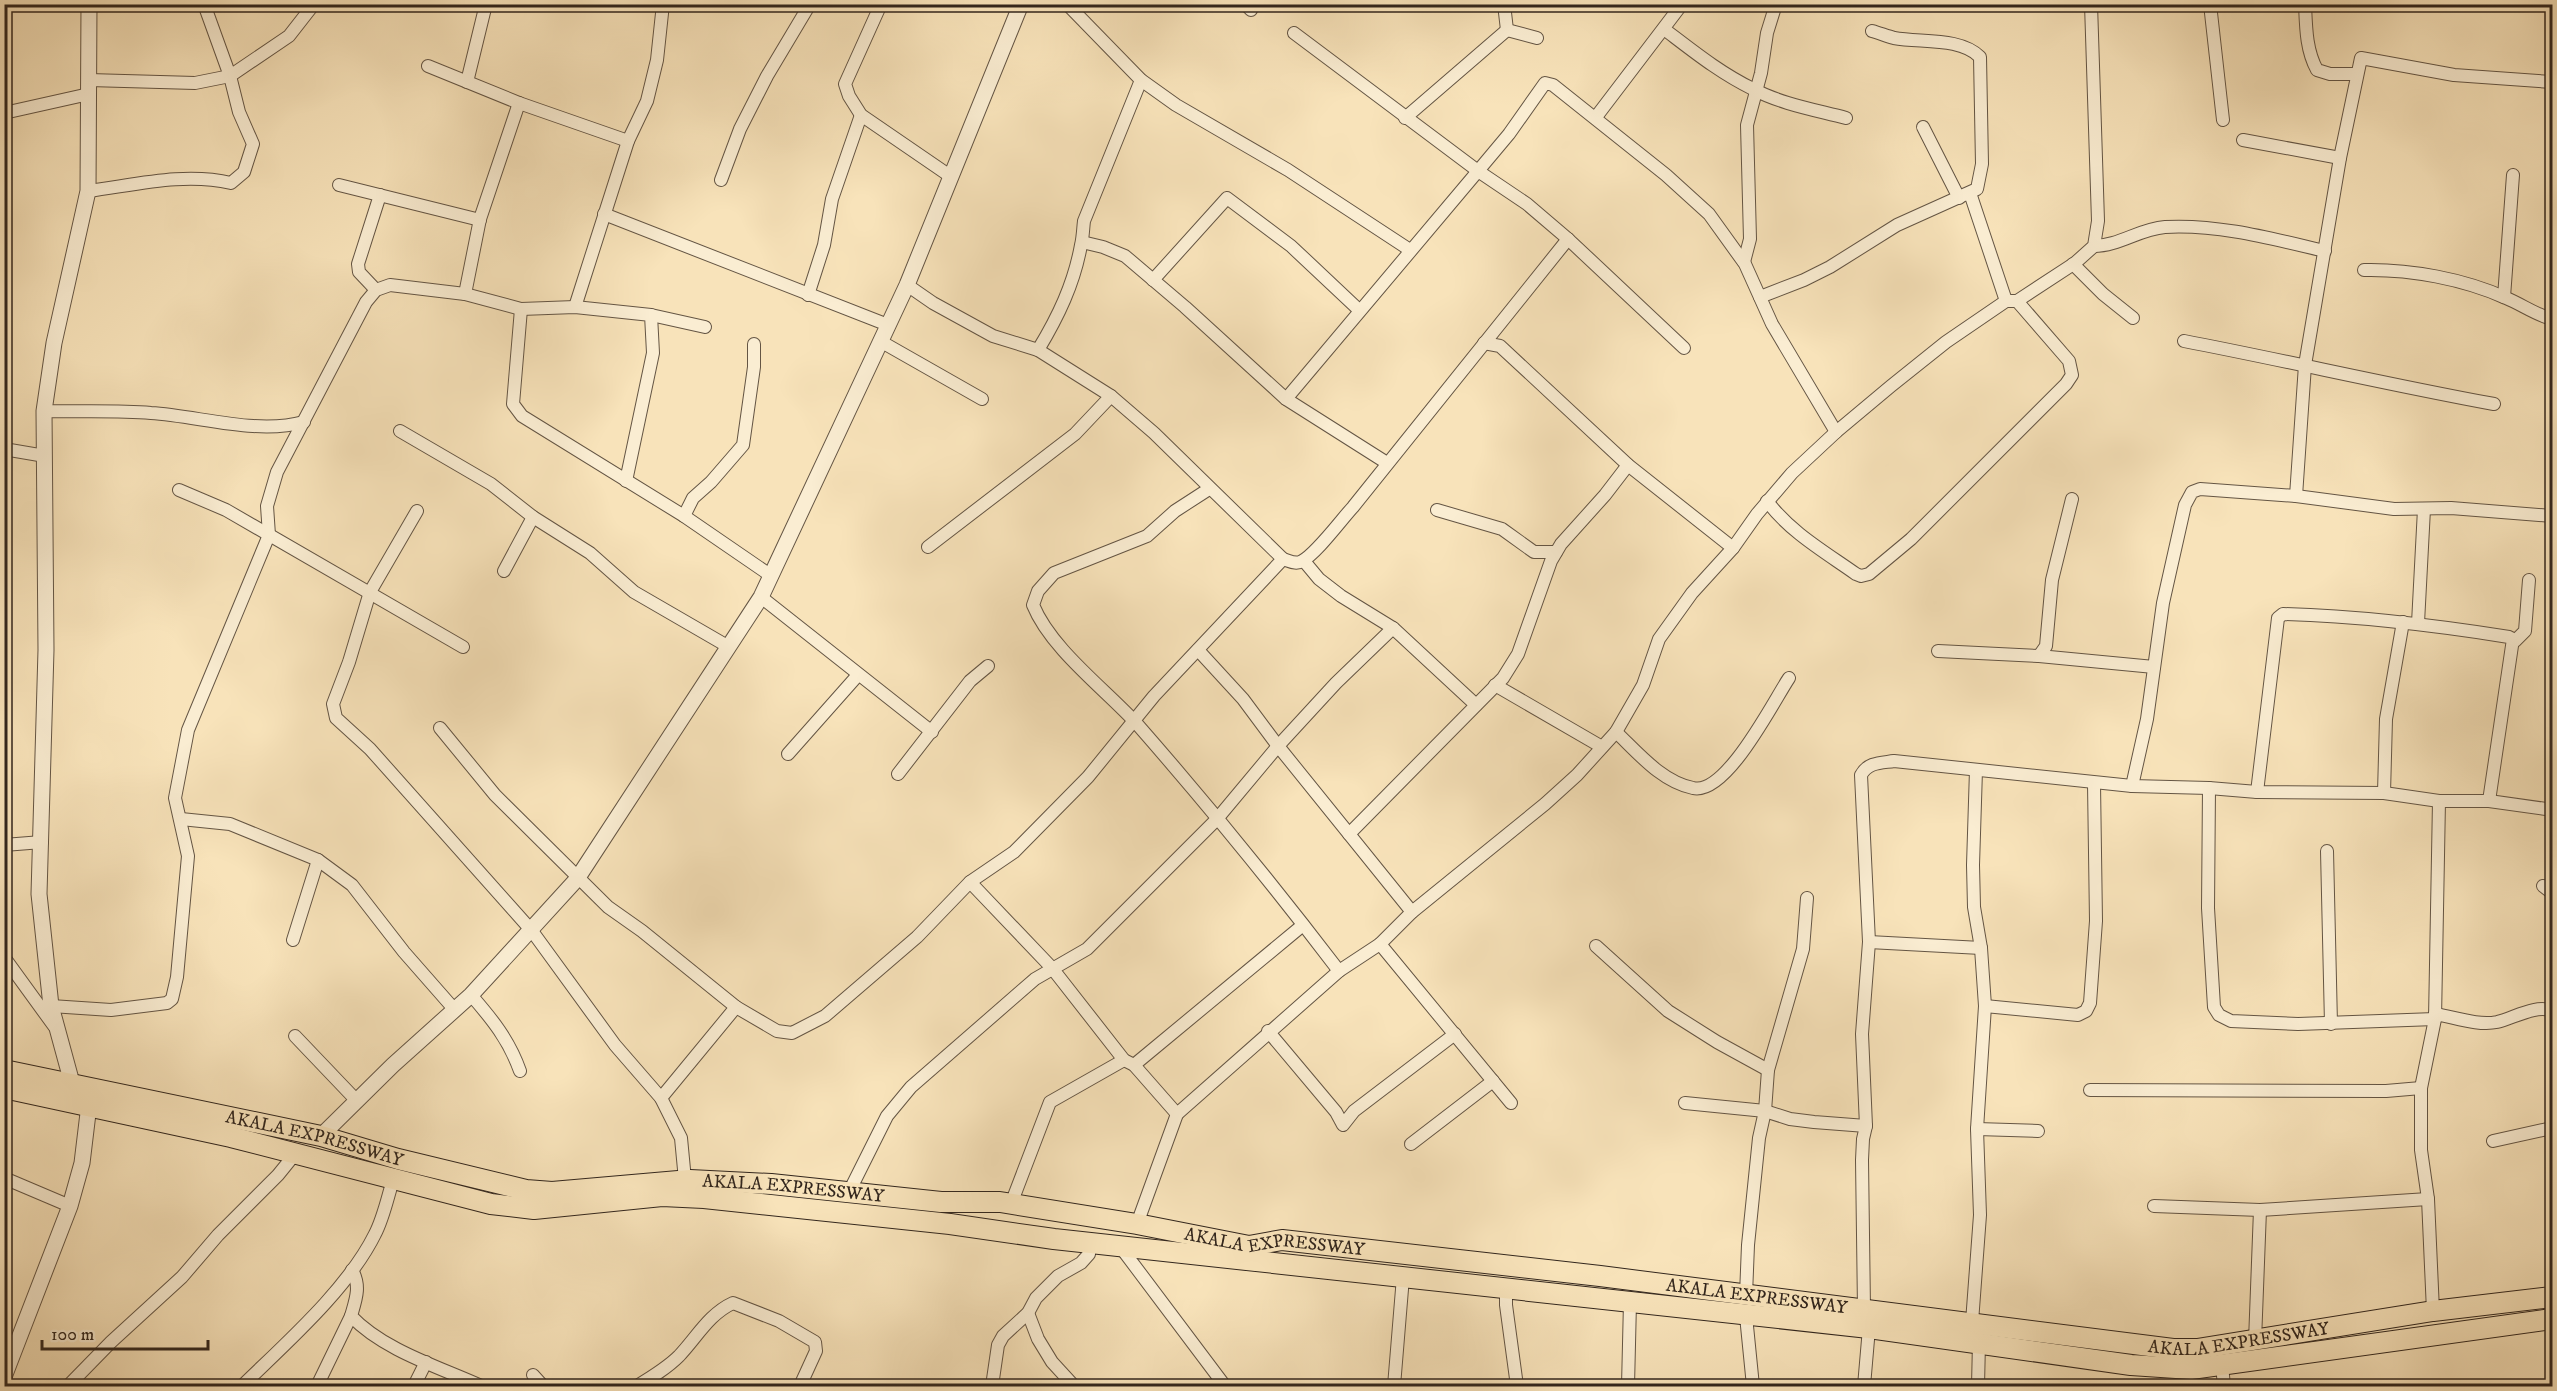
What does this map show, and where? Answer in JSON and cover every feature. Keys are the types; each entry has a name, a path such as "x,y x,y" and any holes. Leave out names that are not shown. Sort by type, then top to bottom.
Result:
{"main road":[{"name":"AKALA EXPRESSWAY","path":"4,1070 321,1136 398,1159 526,1190 552,1192 685,1180 771,1184 941,1202 1005,1203 1137,1224 1250,1246 1282,1240 1972,1322 2173,1349 2197,1349 2433,1311 2553,1297"},
{"name":"AKALA EXPRESSWAY","path":"4,1088 231,1137 491,1204 534,1209 662,1196 704,1198 950,1224 1054,1239 1869,1328 2131,1365 2191,1369 2553,1319"},
{"path":"1005,1203 1012,1233"},
{"path":"1054,1239 1059,1211"},
{"path":"1801,1322 1805,1302"}],"street":[{"path":"72,1083 51,1006 39,894 46,650 44,411 54,343 88,191 88,4"},
{"path":"88,191 164,180 206,177 231,183 244,172 253,144 239,112 230,76 204,4"},
{"path":"4,113 89,87 195,83 230,76 289,36 314,4"},
{"path":"467,82 486,4"},
{"path":"575,307 628,141 649,91 657,60 663,4"},
{"path":"721,180 740,129 767,76 810,4"},
{"path":"881,4 845,84 849,96 861,115 950,176"},
{"path":"321,1136 471,995 578,879 761,597 907,285 1021,4"},
{"path":"1067,4 1141,80 1176,105 1288,170 1410,250"},
{"path":"1504,4 1507,30"},
{"path":"1596,117 1682,4"},
{"path":"1744,262 1750,239 1747,125 1761,73 1770,18 1776,4"},
{"path":"1137,1224 1177,1114 1268,1031 1339,971 1380,944 1412,912 1545,804 1602,747 1616,732 1643,685 1659,639 1692,593 1733,548 1767,501 1792,473 1836,432 1946,342 2073,264 2094,246 2098,221 2091,4"},
{"path":"2210,4 2223,120"},
{"path":"2305,4 2307,39 2317,70 2330,74 2357,74"},
{"path":"1664,29 1717,69 1755,90 1810,109 1846,118"},
{"path":"1507,30 1537,38"},
{"path":"1406,118 1507,30"},
{"path":"1760,297 1804,280 1830,267 1897,225 1977,189 1982,164 1980,57 1976,53 1955,45 1896,38 1872,31"},
{"path":"1294,33 1478,171 1510,191 1568,239 1684,348"},
{"path":"2296,496 2305,365 2340,158 2361,58 2366,57 2454,75 2553,82"},
{"path":"428,66 519,104 628,141"},
{"path":"1038,350 1059,316 1072,281 1082,242 1084,221 1141,80"},
{"path":"1286,399 1309,375 1359,310 1509,134 1545,83 1553,85 1596,117 1709,214 1744,262 1797,370 1836,432"},
{"path":"465,294 480,220 519,104"},
{"path":"808,295 824,245 832,199 861,115"},
{"path":"1767,501 1778,516 1798,533 1856,574 1861,576 1869,574 1911,539 2066,384 2072,375 2069,361 2011,301 1965,196 1923,127"},
{"path":"2243,140 2340,158"},
{"path":"2504,297 2513,175"},
{"path":"339,184 480,220"},
{"path":"376,290 359,272 358,264 380,195"},
{"path":"1153,280 1227,198 1291,246 1359,310"},
{"path":"604,214 888,325"},
{"path":"2094,246 2107,246 2139,232 2189,228 2235,231 2325,251"},
{"path":"907,285 933,303 993,336 1038,350 1111,396 1249,524 1283,559 1297,563 1304,561 1353,507 1568,239"},
{"path":"1082,242 1125,256 1286,399 1387,463"},
{"path":"2073,264 2103,294 2133,318"},
{"path":"2364,270 2412,273 2462,284 2504,297 2553,319"},
{"path":"51,1006 111,1010 167,1003 172,999 177,976 188,856 175,798 188,730 269,535 267,506 277,472 366,302 376,290 390,285 465,294 521,309 575,307 651,315 705,327"},
{"path":"521,309 513,404 522,416 684,516 770,575"},
{"path":"626,481 653,353 651,315"},
{"path":"1497,325 1500,346"},
{"path":"880,341 982,399"},
{"path":"2184,341 2494,404"},
{"path":"1484,343 1500,346 1628,465 1733,548"},
{"path":"684,516 693,498 711,482 743,445 754,367 753,344"},
{"path":"928,547 1075,434 1111,396"},
{"path":"44,411 152,413 231,423 290,425 304,422"},
{"path":"400,431 491,484 533,517 590,553 634,592 729,647"},
{"path":"4,449 45,456"},
{"path":"1350,834 1495,685 1518,654 1556,552 1628,465"},
{"path":"1209,489 1175,511 1148,536 1054,573 1038,591 1033,605 1037,616 1084,674 1135,722 1217,819 1339,971"},
{"path":"2132,786 2147,720 2163,603 2185,506 2192,492 2200,489 2296,496 2394,509 2451,508 2553,516"},
{"path":"179,490 226,510 463,647"},
{"path":"2042,651 2052,580 2072,499"},
{"path":"2418,623 2424,509"},
{"path":"1437,510 1502,529 1534,552 1556,552"},
{"path":"417,511 370,592 349,662 333,704 336,718 370,749 532,931 615,1045 661,1098 681,1138 685,1180"},
{"path":"504,571 533,517"},
{"path":"440,728 495,795 608,907 642,931 736,1007 777,1031 792,1033 825,1016 916,937 970,882 1014,852 1088,777 1154,696 1283,559"},
{"path":"1304,561 1319,579 1341,596 1393,628 1476,705"},
{"path":"2489,801 2515,641 2525,632 2529,580"},
{"path":"761,597 932,732"},
{"path":"2258,792 2280,615 2350,616 2418,623 2509,637 2515,641"},
{"path":"2384,793 2386,719 2403,622"},
{"path":"849,1192 887,1116 911,1087 1035,979 1087,950 1217,819 1278,746 1336,683 1393,628"},
{"path":"1198,650 1243,699 1412,912"},
{"path":"1938,651 2042,651 2053,657 2154,667"},
{"path":"898,774 970,681 988,666"},
{"path":"788,754 858,675"},
{"path":"1616,732 1653,767 1669,777 1694,789 1707,787 1731,768 1789,678"},
{"path":"1495,685 1602,747"},
{"path":"1864,1309 1862,1160 1866,1126 1862,1034 1869,942 1861,775 1869,765 1894,761 2054,777 2094,784 2258,792 2384,793 2439,801 2489,801 2546,809"},
{"path":"1972,1322 1980,1215 1977,1129 1985,1006 1981,948 1974,907 1976,770"},
{"path":"1985,1006 2078,1015 2086,1011 2090,1003 2096,921 2094,784"},
{"path":"2209,788 2208,908 2214,1007 2219,1015 2230,1021 2331,1024 2435,1016 2484,1023 2496,1022 2544,1008 2553,1011"},
{"path":"2433,1311 2428,1199 2421,1150 2421,1088 2435,1016 2439,801"},
{"path":"181,819 230,824 318,860 352,885 404,952 454,1010"},
{"path":"4,845 42,842"},
{"path":"2327,851 2331,1024"},
{"path":"292,940 318,860"},
{"path":"970,882 1042,957 1050,971 1177,1114"},
{"path":"1746,1295 1748,1245 1768,1070 1803,948 1807,898"},
{"path":"1005,1203 1050,1102 1129,1062 1303,924"},
{"path":"1869,942 1981,948"},
{"path":"1380,944 1511,1103"},
{"path":"1596,946 1668,1011 1717,1042 1768,1070"},
{"path":"4,957 56,1030"},
{"path":"471,995 498,1026 512,1049 520,1071"},
{"path":"661,1098 736,1007"},
{"path":"1268,1031 1336,1112 1343,1125 1354,1111 1455,1034"},
{"path":"295,1036 357,1101"},
{"path":"1411,1144 1493,1081"},
{"path":"2090,1090 2386,1091 2421,1088"},
{"path":"1685,1103 1765,1111 1802,1120 1866,1126"},
{"path":"4,1377 70,1206 82,1163 88,1105"},
{"path":"2493,1141 2553,1128"},
{"path":"1977,1129 2038,1131"},
{"path":"68,1386 111,1342 182,1277 218,1234 278,1175 295,1154"},
{"path":"242,1386 333,1293 352,1270 376,1234 393,1177"},
{"path":"4,1178 70,1206"},
{"path":"2154,1206 2259,1210 2428,1199"},
{"path":"2255,1341 2259,1210"},
{"path":"992,1386 998,1345 1010,1328 1028,1313 1036,1298 1058,1276 1081,1263 1089,1254 1090,1243"},
{"path":"1119,1245 1225,1386"},
{"path":"317,1386 351,1316 358,1289 357,1279 352,1270"},
{"path":"1394,1386 1402,1277"},
{"path":"1506,1289 1506,1305 1517,1386"},
{"path":"1628,1386 1630,1302"},
{"path":"637,1386 666,1368 681,1354 698,1331 723,1308 733,1303 778,1321 815,1342 816,1351 800,1386"},
{"path":"1028,1313 1038,1339 1052,1362 1074,1386"},
{"path":"351,1316 363,1329 380,1340 482,1386"},
{"path":"1746,1316 1752,1386"},
{"path":"1864,1386 1869,1328"},
{"path":"1978,1386 1979,1342"},
{"path":"414,1386 426,1362"},
{"path":"2222,1365 2224,1386"},
{"path":"533,1375 543,1386"}]}
